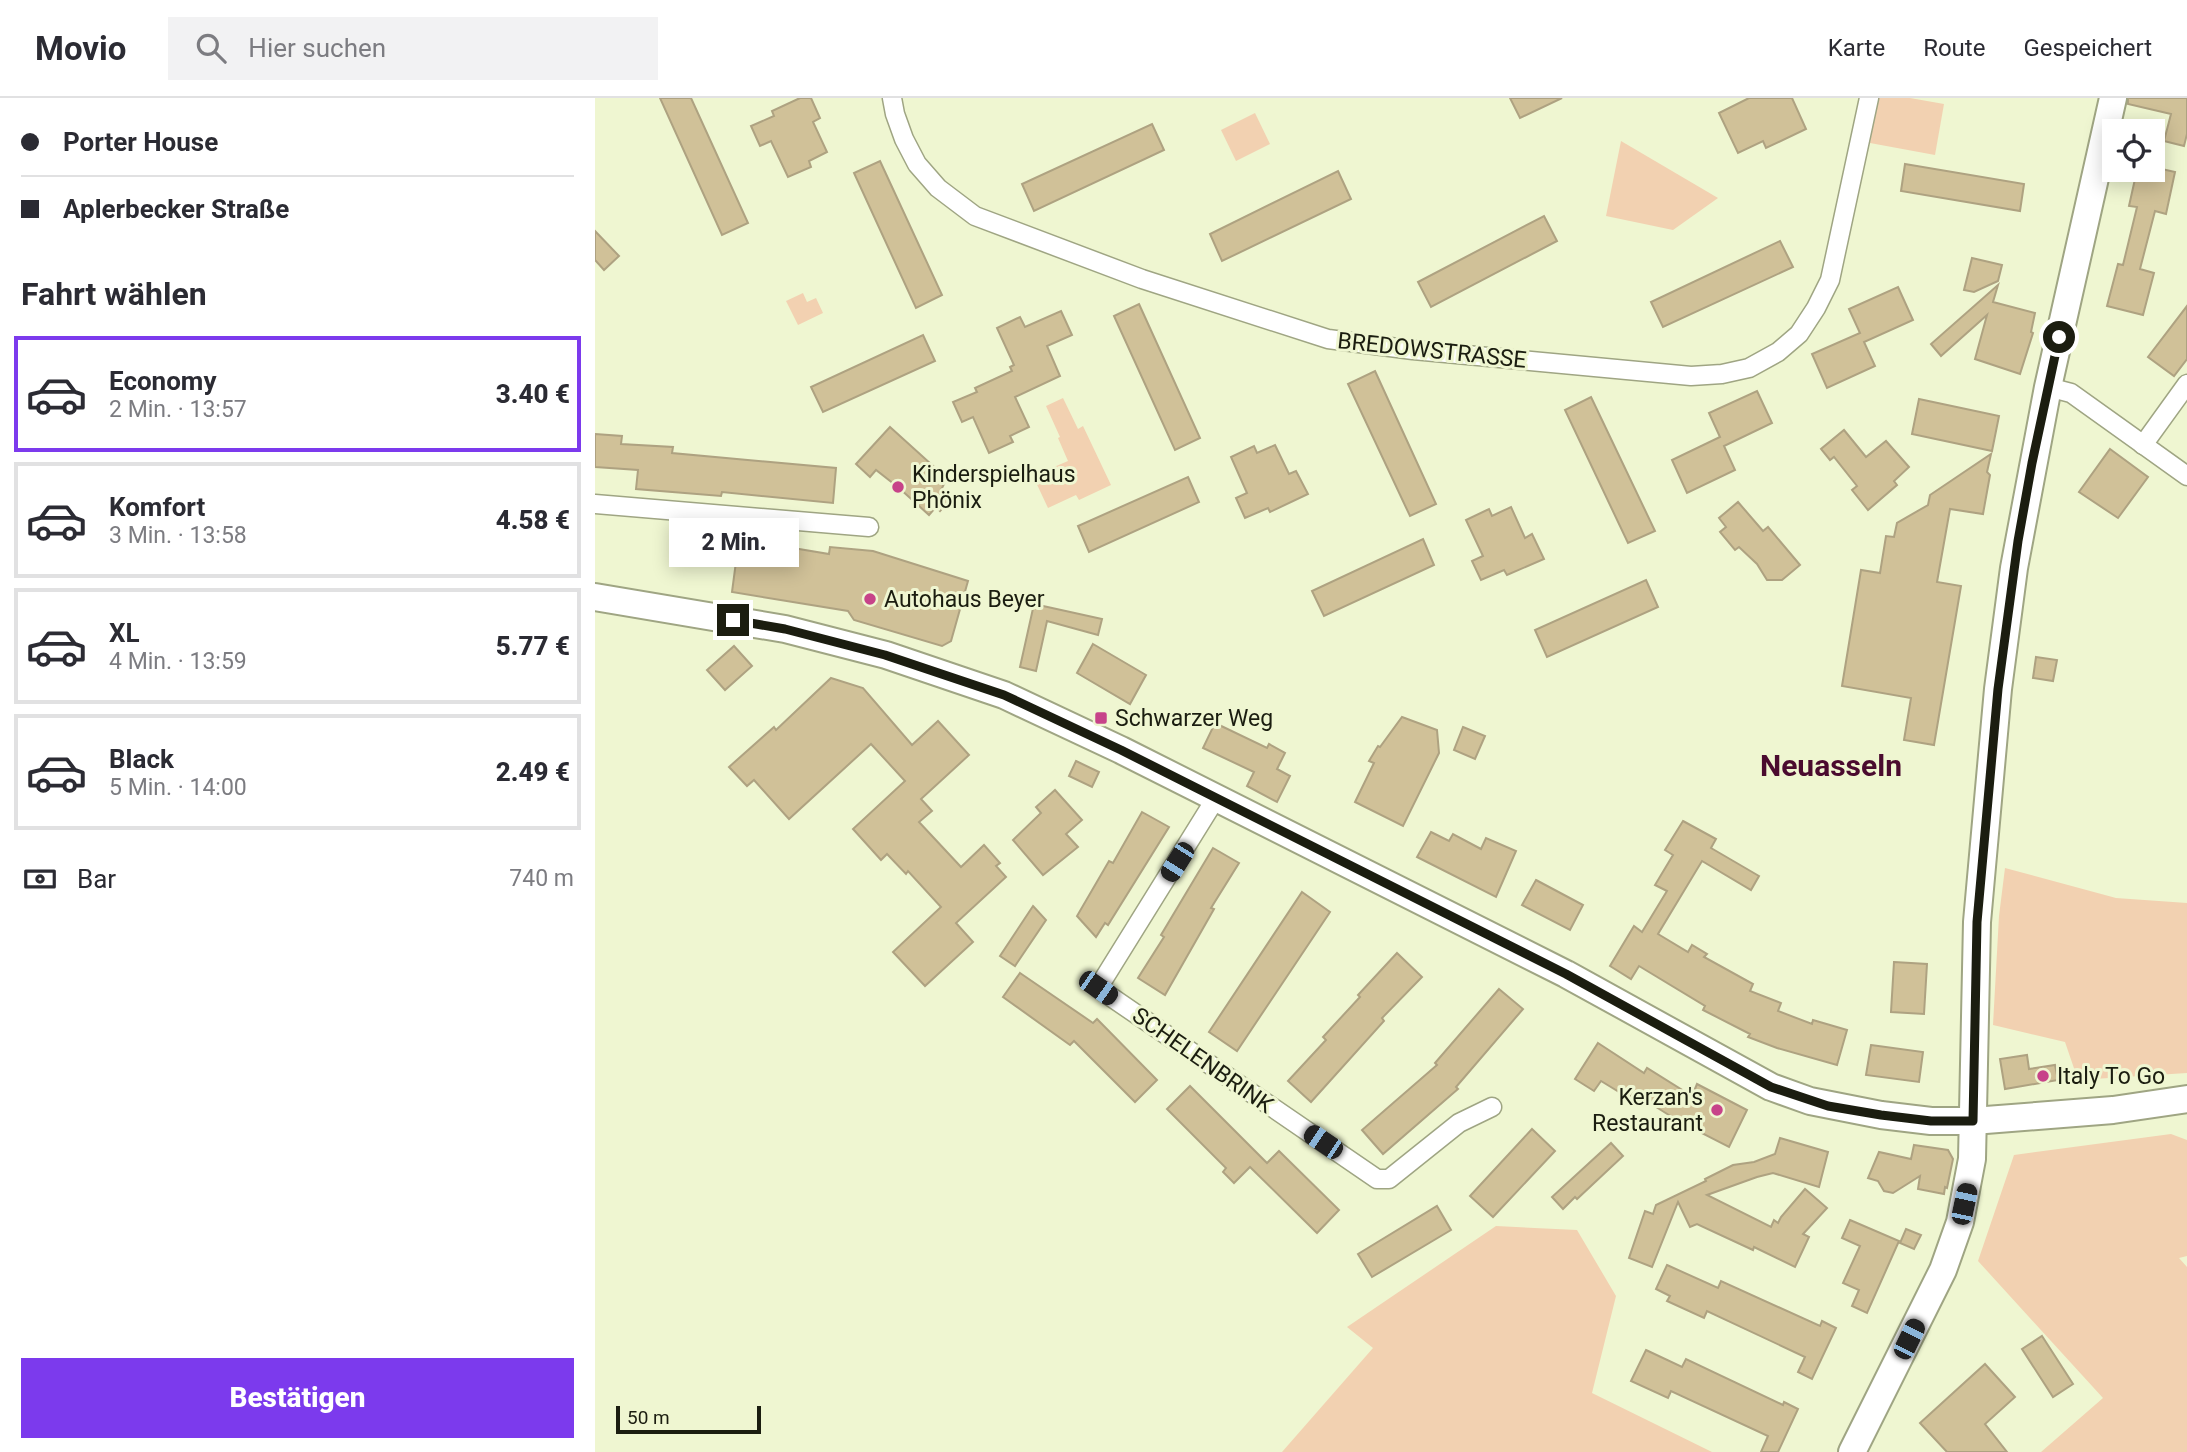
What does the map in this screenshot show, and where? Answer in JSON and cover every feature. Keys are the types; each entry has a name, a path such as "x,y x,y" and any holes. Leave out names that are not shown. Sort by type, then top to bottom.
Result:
{"main road":[{"path":"1852,1452 1943,1270 1960,1222 1968,1188 1972,1159 1977,922 1998,689 2014,568 2048,387 2113,98"},
{"path":"595,597 785,629 885,655 1004,695 1566,974 1771,1087 1828,1106 1931,1121 1973,1121 2113,1110 2187,1099"}],"street":[{"name":"BREDOWSTRASSE","path":"892,98 904,139 917,164 937,188 975,216 1142,279 1328,339 1413,350 1691,376 1722,374 1749,368 1779,352 1799,334 1816,308 1830,280 1869,98"},
{"path":"2143,444 2187,384"},
{"path":"2048,387 2071,393 2187,476"},
{"path":"595,504 869,527"},
{"name":"SCHELENBRINK","path":"1216,798 1098,988 1377,1179 1389,1179 1459,1124 1493,1107"}],"shaded area":[{"path":"1878,98 1910,98 1944,104 1935,155 1870,143"},
{"path":"1255,113 1270,144 1236,161 1221,130"},
{"path":"1621,141 1718,198 1673,230 1606,216"},
{"path":"803,293 807,302 816,298 823,313 798,325 786,301"},
{"path":"1063,398 1078,429 1083,426 1111,485 1079,500 1076,495 1048,508 1033,476 1068,461 1046,406"},
{"path":"2005,868 2116,898 2187,903 2187,1073 2078,1080 2065,1042 1993,1025 1999,916"},
{"path":"2171,1134 2187,1140 2187,1256 2179,1258 2187,1267 2187,1452 2041,1452 2103,1398 1978,1261 2014,1155"},
{"path":"1496,1226 1577,1230 1616,1296 1592,1393 1712,1452 1282,1452 1373,1348 1347,1327"}],"building":[{"path":"660,98 691,98 748,223 722,235"},
{"path":"800,98 811,98 820,118 813,122 827,152 809,161 811,167 788,177 771,141 760,146 751,126 774,116 772,111"},
{"path":"1510,98 1562,98 1520,118"},
{"path":"1749,98 1792,98 1806,129 1766,148 1763,141 1738,153 1719,113"},
{"path":"2128,98 2187,98 2187,134 2184,146 2165,141 2171,114 2128,104"},
{"path":"1152,124 1164,150 1034,211 1022,184"},
{"path":"880,161 942,295 916,308 854,173"},
{"path":"1905,164 2024,184 2020,211 1901,191"},
{"path":"2165,170 2175,172 2166,214 2155,211 2140,269 2154,273 2143,315 2107,306 2118,264 2123,265 2137,207 2129,206 2134,182 2165,182"},
{"path":"1338,171 1351,199 1222,261 1210,234"},
{"path":"1544,216 1557,241 1431,307 1418,282"},
{"path":"595,231 619,256 604,270 595,260"},
{"path":"1780,241 1793,267 1663,327 1651,302"},
{"path":"1972,258 2002,265 1998,281 1974,292 1964,290"},
{"path":"1998,285 1993,302 2035,313 2033,333 2020,374 1975,359 1987,315 1941,356 1931,344"},
{"path":"1898,287 1913,320 1864,342 1875,366 1827,388 1812,354 1860,333 1849,309"},
{"path":"1139,304 1200,438 1175,450 1114,316"},
{"path":"2187,306 2187,359 2174,376 2148,357"},
{"path":"1061,311 1072,335 1047,346 1060,376 1015,397 1029,427 1010,436 1013,442 989,453 973,417 962,422 953,402 977,392 975,388 1012,371 1010,367 1014,365 997,328 1020,317 1025,327"},
{"path":"923,335 935,361 823,412 811,387"},
{"path":"1375,371 1436,504 1410,516 1348,384"},
{"path":"1757,391 1772,423 1724,446 1735,470 1687,493 1672,460 1720,437 1709,413"},
{"path":"1591,397 1655,531 1628,543 1565,410"},
{"path":"1919,399 1999,416 1992,451 1912,434"},
{"path":"890,427 942,474 939,477 945,482 941,490 951,499 940,511 936,507 929,515 876,470 870,477 856,464"},
{"path":"1844,430 1866,457 1886,441 1909,467 1894,481 1897,485 1868,510 1852,490 1857,486 1834,457 1830,460 1821,449"},
{"path":"595,434 622,436 621,444 673,447 672,453 836,468 833,503 722,492 721,496 636,489 638,470 595,467"},
{"path":"1275,445 1289,474 1296,471 1308,494 1270,512 1268,508 1245,518 1236,498 1247,493 1231,457 1254,446 1257,453"},
{"path":"2110,449 2148,477 2118,518 2079,492"},
{"path":"1991,454 1983,514 1950,509 1937,582 1961,586 1934,745 1904,740 1911,698 1842,686 1861,570 1880,573 1886,536 1894,537 1897,523 1928,505 1930,495"},
{"path":"1188,477 1199,502 1089,552 1078,526"},
{"path":"1738,502 1763,531 1768,527 1800,565 1782,580 1767,580 1757,564 1739,547 1735,550 1720,532 1726,527 1719,518"},
{"path":"1511,507 1525,538 1532,534 1544,559 1507,575 1504,570 1481,580 1472,561 1483,556 1466,520 1489,509 1492,516"},
{"name":"Autohaus Beyer","path":"739,539 829,554 830,547 873,551 968,581 951,641 942,646 854,620 848,611 732,592"},
{"path":"1423,539 1434,565 1324,616 1312,591"},
{"path":"1646,580 1658,607 1547,657 1535,630"},
{"path":"1034,604 1102,619 1098,635 1047,621 1036,671 1020,667"},
{"path":"1093,644 1146,675 1130,704 1077,673"},
{"path":"734,646 752,666 725,690 707,670"},
{"path":"2036,657 2057,660 2053,681 2033,678"},
{"path":"831,678 863,688 912,745 938,721 969,755 921,799 932,811 919,822 961,867 984,845 1000,863 996,866 1006,877 956,923 973,942 925,986 893,952 941,907 908,871 906,874 887,854 881,860 853,829 905,781 871,744 789,819 754,780 747,786 729,767 774,727 776,730"},
{"path":"1402,717 1437,730 1439,753 1403,826 1355,802 1374,763 1369,761"},
{"path":"1215,723 1267,748 1269,744 1285,753 1277,769 1290,776 1277,802 1247,786 1254,772 1203,748"},
{"path":"1463,727 1485,736 1475,759 1454,750"},
{"path":"1076,761 1099,772 1092,787 1069,776"},
{"path":"1055,790 1082,820 1066,834 1078,847 1043,875 1013,840 1041,813 1036,807"},
{"path":"1142,812 1169,827 1108,925 1105,923 1096,937 1077,916 1109,861 1113,863"},
{"path":"1683,821 1716,839 1711,848 1759,876 1751,890 1702,861 1658,934 1688,952 1692,945 1707,954 1704,957 1753,984 1750,991 1781,1003 1778,1011 1812,1024 1813,1020 1847,1030 1837,1065 1748,1037 1750,1034 1703,1010 1705,1006 1639,966 1631,979 1610,966 1634,926 1642,932 1667,891 1655,885 1673,855 1665,850"},
{"path":"1431,832 1449,841 1453,834 1481,849 1486,838 1516,851 1496,897 1417,857"},
{"path":"1213,848 1239,863 1211,908 1214,909 1165,995 1138,978"},
{"path":"1536,880 1583,905 1570,930 1522,905"},
{"path":"1302,892 1330,912 1237,1051 1209,1032"},
{"path":"1033,906 1046,920 1015,966 1000,956"},
{"path":"1397,953 1422,977 1382,1018 1384,1021 1311,1102 1288,1081 1326,1040 1323,1037 1360,997 1358,995"},
{"path":"1894,962 1927,964 1924,1014 1891,1012"},
{"path":"1020,973 1093,1023 1097,1019 1157,1080 1135,1102 1074,1041 1070,1045 1003,997"},
{"path":"1499,989 1523,1009 1456,1087 1458,1089 1383,1154 1362,1130 1437,1065 1435,1063"},
{"path":"1598,1043 1644,1073 1647,1068 1692,1096 1697,1084 1747,1110 1729,1147 1680,1122 1632,1092 1629,1098 1601,1081 1594,1091 1575,1079"},
{"path":"1871,1045 1923,1052 1919,1082 1866,1075"},
{"path":"2027,1055 2029,1069 2055,1065 2058,1080 2005,1089 2000,1059"},
{"path":"1190,1086 1267,1163 1279,1151 1339,1210 1317,1233 1250,1167 1234,1183 1223,1172 1226,1168 1167,1109"},
{"path":"1532,1129 1555,1151 1493,1217 1470,1196"},
{"path":"1780,1138 1828,1152 1819,1187 1773,1173 1707,1195 1771,1227 1774,1220 1778,1223 1805,1189 1827,1208 1803,1234 1809,1237 1795,1267 1697,1224 1690,1227 1678,1202 1652,1267 1629,1258 1645,1211 1653,1214 1656,1205 1733,1165 1754,1162 1775,1154"},
{"path":"1611,1143 1623,1156 1563,1209 1552,1197"},
{"path":"1914,1145 1948,1150 1953,1159 1944,1194 1918,1189 1920,1176 1893,1193 1884,1191 1878,1181 1868,1178 1879,1152 1911,1159"},
{"path":"1437,1206 1451,1230 1372,1277 1358,1254"},
{"path":"1850,1220 1899,1241 1867,1313 1852,1306 1859,1290 1843,1283 1860,1246 1842,1238"},
{"path":"1906,1229 1921,1235 1914,1249 1900,1243"},
{"path":"1667,1265 1718,1288 1721,1281 1820,1326 1822,1321 1836,1328 1812,1379 1798,1372 1805,1357 1707,1311 1704,1318 1667,1301 1670,1296 1656,1289"},
{"path":"2042,1336 2073,1384 2053,1397 2022,1349"},
{"path":"1646,1350 1682,1367 1686,1359 1783,1405 1784,1402 1798,1409 1778,1452 1761,1452 1768,1436 1671,1391 1668,1398 1631,1381"},
{"path":"1985,1364 2015,1397 1985,1424 2007,1452 1947,1452 1920,1423"}],"place":[{"name":"Kinderspielhaus Phönix","path":"898,487"},
{"name":"Autohaus Beyer","path":"870,599"},
{"name":"Schwarzer Weg","path":"1101,718"},
{"name":"Italy To Go","path":"2043,1076"},
{"name":"Kerzan's Restaurant","path":"1717,1110"}],"district":[{"name":"Neuasseln","path":"1831,766"}],"route":[{"path":"733,620 785,629 885,655 1004,695 1121,750 1566,974 1771,1087 1828,1106 1881,1115 1931,1121 1973,1121 1977,922 1998,689 2018,541 2059,337"}]}
